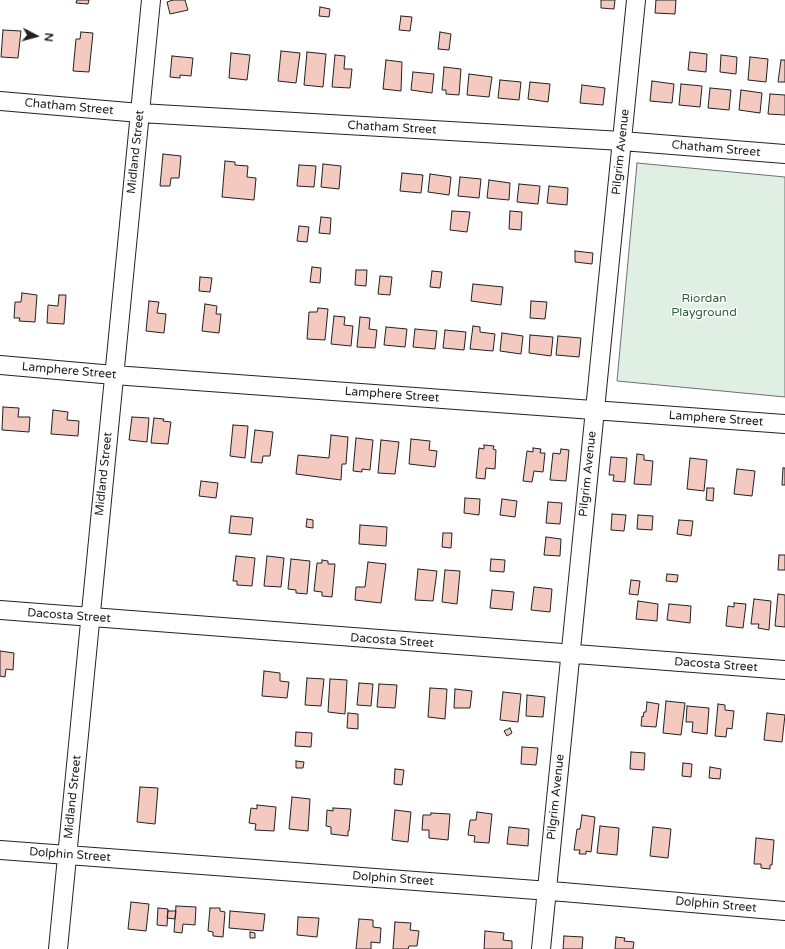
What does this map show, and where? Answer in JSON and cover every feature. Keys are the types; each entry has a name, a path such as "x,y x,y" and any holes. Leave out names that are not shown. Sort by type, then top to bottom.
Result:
{"street":[{"name":"Midland Street","path":"58,949 151,0"},
{"name":"Pilgrim Avenue","path":"542,949 594,410 636,0"},
{"name":"Chatham Street","path":"0,101 140,113 622,141 785,154"},
{"name":"Lamphere Street","path":"0,365 114,375 785,424"},
{"name":"Dacosta Street","path":"0,610 570,655 785,670"},
{"name":"Dolphin Street","path":"0,850 547,891 785,911"}],"green space":[{"name":"Riordan Playground","path":"637,163 785,177 785,397 617,381"}],"building":[{"path":"77,0 89,0 88,4 76,3"},
{"path":"173,0 185,0 188,10 170,14 167,2"},
{"path":"601,0 615,0 614,9 601,8"},
{"path":"656,0 676,0 675,14 655,13"},
{"path":"320,7 330,9 329,17 319,16"},
{"path":"401,16 412,17 410,31 399,30"},
{"path":"3,30 21,31 18,58 1,57"},
{"path":"81,32 93,33 89,72 73,71 76,39 80,39"},
{"path":"440,32 451,34 449,50 438,49"},
{"path":"281,51 300,53 296,83 278,81"},
{"path":"307,52 326,54 323,87 304,85"},
{"path":"690,52 707,54 706,72 688,70"},
{"path":"231,53 250,55 247,80 229,78"},
{"path":"335,55 345,56 344,69 352,69 350,88 332,87"},
{"path":"721,55 737,57 736,74 720,72"},
{"path":"172,56 193,58 191,76 180,75 180,78 170,77"},
{"path":"750,57 768,59 766,82 748,80"},
{"path":"386,60 402,62 401,91 383,89"},
{"path":"781,60 785,60 785,82 778,82"},
{"path":"444,67 461,69 459,95 446,94 446,90 442,90"},
{"path":"413,72 434,74 432,93 411,90"},
{"path":"469,74 492,77 489,97 467,95"},
{"path":"500,80 521,82 519,100 498,98"},
{"path":"652,81 674,84 672,103 650,101"},
{"path":"530,82 550,84 548,102 528,99"},
{"path":"681,84 702,86 700,107 679,105"},
{"path":"582,85 605,88 603,105 580,103"},
{"path":"710,88 731,90 729,110 708,108"},
{"path":"741,90 762,93 760,113 739,110"},
{"path":"770,94 785,95 785,115 768,114"},
{"path":"163,154 181,156 179,178 171,178 170,186 160,186"},
{"path":"225,161 235,162 235,165 248,166 247,177 256,178 254,200 222,197"},
{"path":"323,164 341,166 339,189 321,187"},
{"path":"299,165 316,166 314,187 297,186"},
{"path":"402,173 423,175 421,193 400,191"},
{"path":"430,174 451,177 449,195 428,192"},
{"path":"460,177 481,179 479,198 458,196"},
{"path":"489,180 510,183 509,200 487,198"},
{"path":"519,184 540,186 538,204 517,202"},
{"path":"549,186 568,188 567,205 547,203"},
{"path":"452,211 470,212 467,232 450,230"},
{"path":"510,211 522,212 521,230 509,229"},
{"path":"321,217 331,218 330,234 319,233"},
{"path":"299,226 309,227 307,242 297,241"},
{"path":"575,251 593,253 592,264 575,262"},
{"path":"312,267 321,268 320,283 310,282"},
{"path":"356,270 367,270 366,286 355,285"},
{"path":"432,271 442,272 440,288 430,287"},
{"path":"380,276 392,277 390,295 378,294"},
{"path":"200,277 212,278 210,292 199,291"},
{"path":"473,284 503,287 501,305 471,301"},
{"path":"22,293 37,295 35,322 19,321 20,318 14,318 15,302 21,302"},
{"path":"59,295 66,295 64,324 47,323 48,305 58,306"},
{"path":"149,301 159,302 157,313 166,314 164,333 146,331"},
{"path":"531,301 547,302 545,319 530,318"},
{"path":"205,304 217,306 216,314 221,314 219,333 202,331"},
{"path":"318,308 328,309 325,340 307,339 309,312 317,312"},
{"path":"334,316 345,317 344,325 353,326 351,346 331,344"},
{"path":"360,317 370,318 369,329 377,330 375,348 357,347"},
{"path":"473,326 480,327 480,332 495,334 493,351 470,349"},
{"path":"386,327 407,329 405,347 384,345"},
{"path":"415,329 437,331 435,349 413,347"},
{"path":"445,330 466,332 464,350 443,348"},
{"path":"502,333 523,336 521,354 500,351"},
{"path":"530,335 553,337 551,356 529,353"},
{"path":"558,336 581,338 579,357 556,355"},
{"path":"3,407 19,408 18,417 30,417 29,432 2,430"},
{"path":"53,410 68,412 67,420 79,421 78,436 51,434"},
{"path":"132,417 149,418 147,442 129,440"},
{"path":"154,418 164,419 163,421 171,422 168,444 151,443"},
{"path":"233,425 248,426 245,458 230,456"},
{"path":"255,430 273,432 270,456 263,456 262,463 251,462"},
{"path":"331,435 348,437 346,464 342,464 341,480 296,474 298,455 329,458"},
{"path":"356,438 373,440 370,470 362,469 362,472 353,471"},
{"path":"411,439 430,441 429,450 437,451 435,467 409,464"},
{"path":"381,440 399,442 395,474 378,473"},
{"path":"484,445 494,446 493,449 496,450 495,469 486,468 485,479 476,478 479,448 484,449"},
{"path":"533,448 541,449 540,453 545,453 543,472 534,471 532,482 523,481 527,451 533,452"},
{"path":"561,449 569,450 566,481 550,480 553,453 560,454"},
{"path":"637,454 644,455 644,460 653,461 651,485 634,484"},
{"path":"611,457 627,458 625,482 613,481 614,475 609,475"},
{"path":"690,458 707,460 704,491 687,489"},
{"path":"783,468 785,468 785,485 782,485"},
{"path":"737,469 755,471 752,496 734,494"},
{"path":"201,481 218,483 216,498 199,496"},
{"path":"707,488 714,488 713,501 706,500"},
{"path":"465,498 480,499 479,515 464,513"},
{"path":"502,499 517,501 515,517 500,515"},
{"path":"548,502 562,503 560,524 546,523"},
{"path":"612,514 626,515 624,531 611,530"},
{"path":"638,515 653,516 652,530 637,529"},
{"path":"231,516 253,518 251,535 229,533"},
{"path":"307,519 313,520 313,528 306,527"},
{"path":"679,520 693,521 691,536 677,534"},
{"path":"360,525 387,527 386,546 359,544"},
{"path":"443,533 452,533 451,548 442,547"},
{"path":"546,537 561,539 560,556 544,555"},
{"path":"779,555 785,555 785,570 778,570"},
{"path":"236,556 255,558 252,586 237,585 237,581 233,581"},
{"path":"267,556 284,558 281,587 264,586"},
{"path":"291,559 310,561 307,594 296,593 296,590 288,589"},
{"path":"491,559 505,560 504,572 490,571"},
{"path":"322,560 328,561 328,564 335,564 332,597 322,596 322,592 314,591 317,563 322,563"},
{"path":"368,562 386,564 381,603 355,600 356,587 365,587"},
{"path":"418,569 437,571 433,601 415,600"},
{"path":"445,570 460,571 457,604 442,602"},
{"path":"667,574 678,575 677,582 666,581"},
{"path":"631,580 640,581 638,595 629,594"},
{"path":"534,587 552,589 550,612 531,610"},
{"path":"492,590 514,592 512,610 490,608"},
{"path":"778,594 785,595 785,627 775,626"},
{"path":"754,599 771,601 769,630 758,628 759,624 751,624"},
{"path":"638,601 658,604 657,621 636,619"},
{"path":"734,603 746,604 743,628 726,626 728,606 734,607"},
{"path":"669,604 691,606 690,623 667,620"},
{"path":"0,651 14,653 13,670 6,669 5,677 0,676"},
{"path":"264,671 280,673 280,681 289,682 287,698 262,696"},
{"path":"307,678 324,679 321,706 305,705"},
{"path":"330,679 347,680 345,714 328,712"},
{"path":"359,683 373,684 371,706 357,705"},
{"path":"379,684 397,685 395,708 377,707"},
{"path":"430,688 447,689 445,719 428,717"},
{"path":"455,689 472,691 470,708 454,708"},
{"path":"503,692 521,694 518,722 500,720"},
{"path":"527,695 545,697 543,717 526,716"},
{"path":"666,701 685,703 681,735 663,733"},
{"path":"647,702 659,704 656,727 641,726 642,716 643,717 644,712 646,712"},
{"path":"718,704 725,705 725,710 734,711 732,729 727,728 726,737 715,736"},
{"path":"687,706 709,708 707,734 692,732 693,722 686,722"},
{"path":"348,713 358,714 358,729 347,728"},
{"path":"767,713 785,715 782,742 764,740"},
{"path":"510,728 512,733 507,736 504,731"},
{"path":"296,732 312,733 311,747 295,746"},
{"path":"522,747 538,748 536,765 521,764"},
{"path":"631,752 645,753 644,770 630,769"},
{"path":"296,761 304,762 303,768 296,768"},
{"path":"683,763 692,764 691,777 682,776"},
{"path":"710,767 721,769 720,779 709,778"},
{"path":"395,769 404,770 402,785 394,784"},
{"path":"140,787 158,788 155,824 137,822"},
{"path":"292,797 310,799 308,831 289,829"},
{"path":"257,805 276,807 274,831 255,830 256,824 249,823 251,808 257,809"},
{"path":"333,808 351,809 348,836 331,834 331,827 326,826 327,810 333,811"},
{"path":"395,810 411,812 408,842 392,840"},
{"path":"477,812 492,814 489,843 474,842 475,836 468,835 470,820 476,820"},
{"path":"431,813 450,814 448,840 429,838 429,830 422,830 423,815 431,815"},
{"path":"582,815 595,817 591,852 586,851 586,854 579,854 580,850 574,850 577,829 580,829"},
{"path":"600,826 619,828 617,855 597,853"},
{"path":"509,827 529,829 528,846 507,844"},
{"path":"653,827 671,829 668,858 650,856"},
{"path":"756,838 774,840 772,865 770,865 770,869 761,868 761,864 754,864"},
{"path":"131,902 149,904 146,931 128,929"},
{"path":"176,906 196,907 195,925 183,924 182,933 174,932"},
{"path":"158,908 168,909 167,926 157,925"},
{"path":"210,908 220,908 220,911 225,912 223,937 213,936 213,932 208,931"},
{"path":"168,911 176,911 175,919 167,918"},
{"path":"230,911 265,914 263,931 229,928"},
{"path":"298,917 319,918 317,937 297,935"},
{"path":"359,919 373,920 373,927 381,928 380,943 371,942 371,949 356,949"},
{"path":"395,922 411,923 410,930 419,931 417,946 409,946 408,949 393,949"},
{"path":"485,931 504,933 503,940 512,941 512,949 484,949"},
{"path":"250,932 255,933 255,938 250,938"},
{"path":"564,936 583,937 582,949 563,949"},
{"path":"616,937 625,938 624,941 634,942 633,949 615,949"}]}
